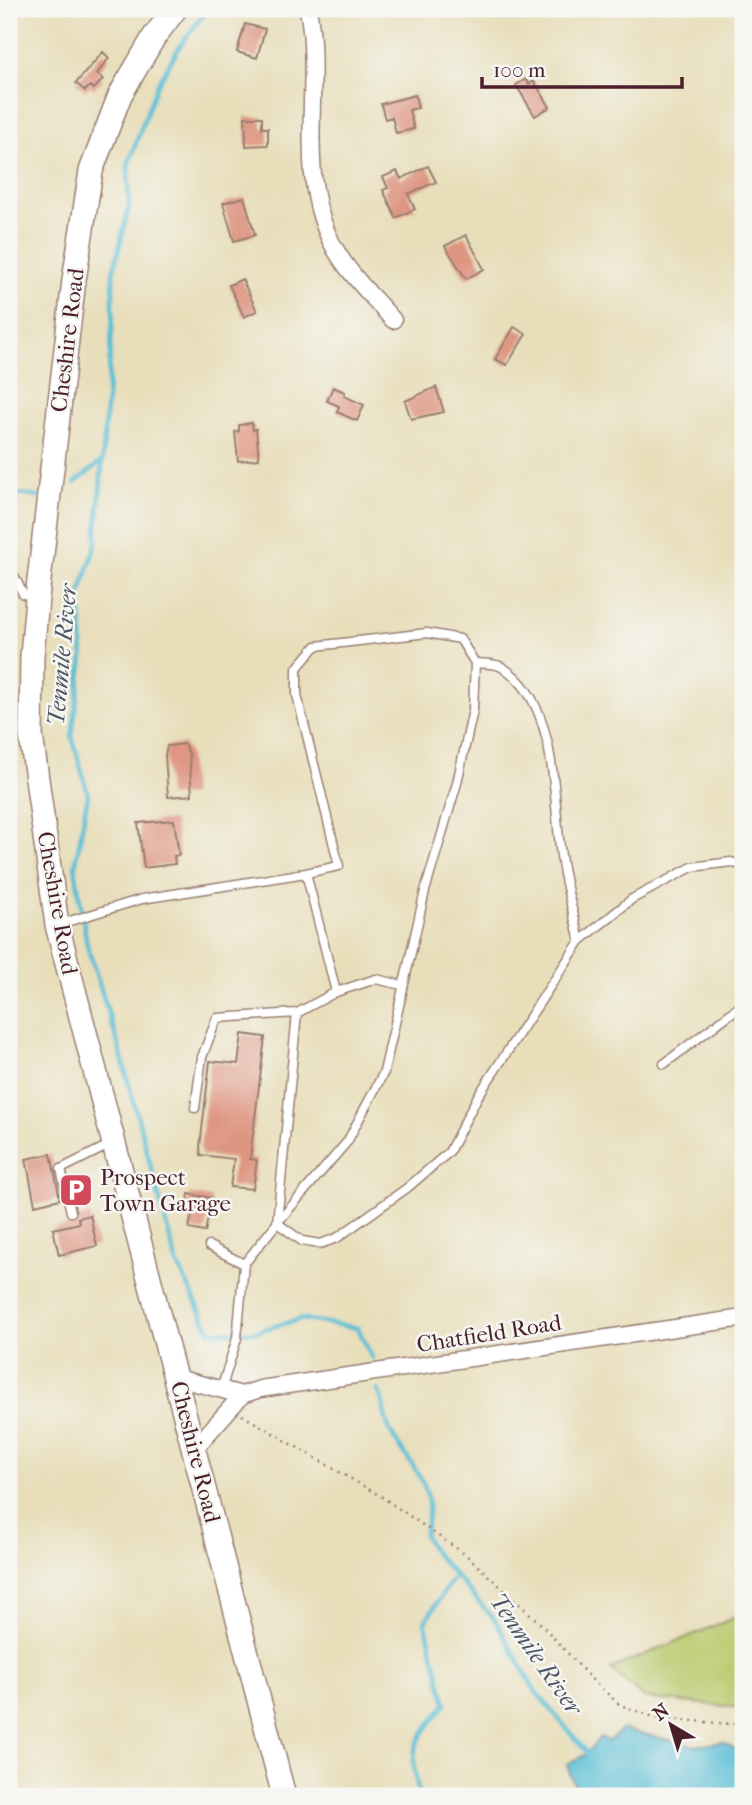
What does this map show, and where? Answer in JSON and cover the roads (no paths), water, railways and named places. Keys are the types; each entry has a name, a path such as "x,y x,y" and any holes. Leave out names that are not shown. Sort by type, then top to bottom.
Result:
{"main road":[{"name":"Cheshire Road","path":"176,9 154,37 120,95 92,171 71,307 37,598 32,656 31,735 65,922 113,1143 177,1378 284,1796"}],"street":[{"path":"308,9 313,180 320,215 335,248 393,320"},
{"name":"Chatfield Road","path":"177,1378 242,1395 269,1388 743,1318"},
{"path":"195,1448 242,1395"}],"lane":[{"path":"9,566 23,594 37,598"},
{"path":"65,922 142,899 339,866 297,695 297,668 316,646 428,633 460,639 475,663 473,709 460,770 425,891 384,1072 347,1142 244,1264 237,1338 221,1390"},
{"path":"475,663 500,666 521,683 540,716 550,758 562,863 580,941"},
{"path":"277,1223 302,1241 320,1244 337,1238 407,1188 449,1152 478,1096 580,941 632,899 692,867 731,862 743,866"},
{"path":"306,873 336,992"},
{"path":"195,1108 202,1057 217,1018 297,1013 336,992 376,979 402,985"},
{"path":"664,1065 743,1004"},
{"path":"277,1223 297,1013"},
{"path":"71,1212 61,1169 113,1143"},
{"path":"209,1246 244,1264"}],"water":[{"path":"622,1729 694,1746 723,1742 743,1753 743,1796 597,1796 591,1791 584,1794 573,1782 567,1765 586,1754 600,1737 609,1741"}],"waterway":[{"name":"Tenmile River","path":"208,9 181,44 156,87 128,165 129,207 113,273 113,317 96,544 80,594 83,658 72,736 88,794 75,867 87,945 119,1047 176,1261 210,1331 254,1332 301,1319 358,1328 372,1358"},
{"path":"75,483 103,460"},
{"path":"9,499 21,494 38,497"},
{"name":"Tenmile River","path":"378,1390 391,1433 426,1491 428,1517 424,1534 432,1550 495,1620 536,1692 590,1756"},
{"path":"420,1796 414,1766 416,1745 446,1704 425,1622 455,1575"}],"place":[{"name":"Prospect Town Garage","path":"76,1190"}]}
